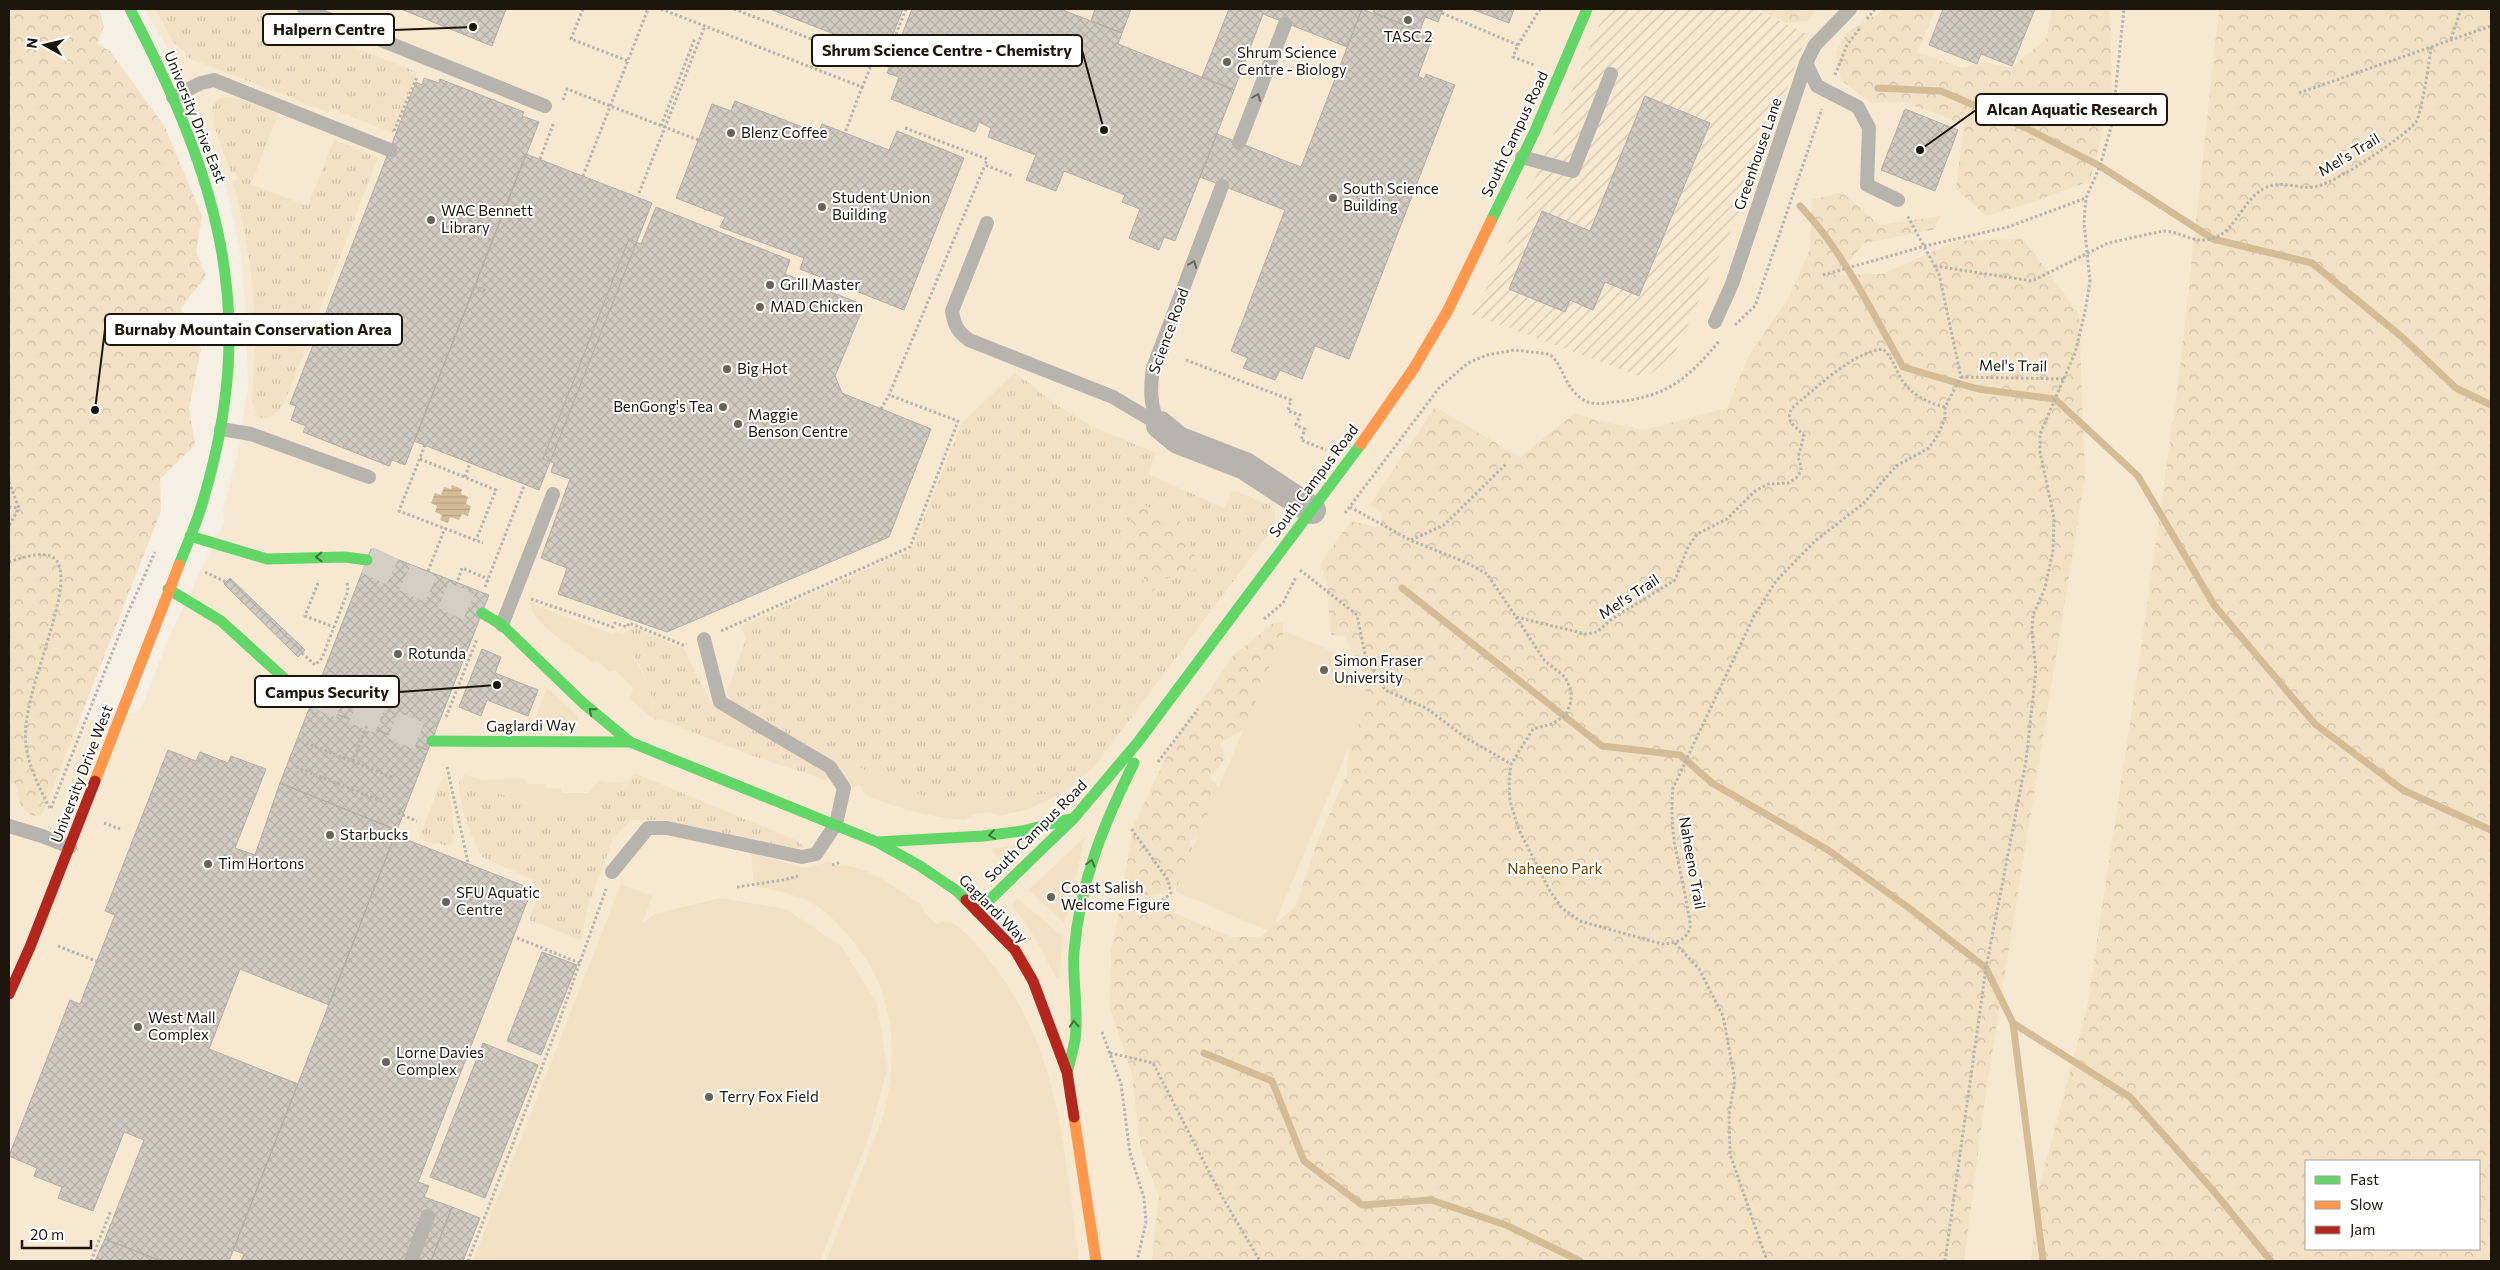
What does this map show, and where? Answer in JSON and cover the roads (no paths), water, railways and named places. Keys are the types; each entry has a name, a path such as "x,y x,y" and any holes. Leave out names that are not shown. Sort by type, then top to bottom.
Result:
{"street":[{"name":"University Drive East","path":"130,9 173,97 196,151 213,201 224,254 229,311 229,368 220,429 203,503 179,563"},
{"name":"South Campus Road","path":"977,912 1074,818 1138,742 1312,510 1414,368 1448,310 1522,157 1587,9"},
{"path":"1160,425 1178,440 1245,466 1295,497 1312,510"},
{"path":"190,536 267,559 345,556 367,560"},
{"name":"University Drive West","path":"10,989 30,947 70,847 179,563"},
{"path":"168,589 221,621 286,680 315,694"},
{"name":"Gaglardi Way","path":"482,613 502,625 583,703 630,742 877,842 920,866 957,891 1015,950 1033,981 1067,1072 1096,1261"},
{"name":"Gaglardi Way","path":"432,741 630,742"},
{"path":"1067,1072 1075,1040 1074,954 1080,907 1091,860 1107,817 1132,768 1138,742"},
{"path":"877,842 983,836 1022,831 1074,818"}],"lane":[{"path":"304,9 545,106"},
{"name":"Greenhouse Lane","path":"1715,322 1732,284 1806,64 1815,45 1850,9"},
{"path":"1239,143 1285,24"},
{"path":"1806,64 1818,86 1858,107 1869,128 1867,185 1898,200"},
{"path":"1522,157 1573,171 1611,74"},
{"path":"173,97 201,83 214,80 388,149"},
{"name":"Science Road","path":"1160,425 1152,410 1150,389 1153,368 1222,186"},
{"path":"987,223 952,311 953,322 959,332 969,340 1113,397 1160,425"},
{"path":"220,429 251,434 369,477"},
{"path":"502,625 553,494"},
{"path":"612,872 648,828 667,828 802,857 816,854 836,824 844,788 830,767 720,702 704,639"},
{"path":"9,826 70,847"},
{"path":"411,1261 428,1216"}],"waterway":[{"path":"1878,88 1941,91 2022,126 2100,166 2213,239 2312,263 2402,337 2456,388 2491,405"},
{"path":"1800,206 1815,222 1843,261 1903,367 1978,389 2055,399 2138,476 2214,605 2315,724 2403,790 2491,830"},
{"path":"1402,588 1602,746 1680,755 1712,783 1828,850 1909,908 1986,968 2013,1023 2043,1261"},
{"path":"2013,1023 2130,1097 2211,1188 2271,1261"},
{"path":"1204,1053 1272,1081 1304,1161 1362,1205 1431,1200 1506,1225 1580,1261"}],"tunnel":[{"path":"367,560 482,613"},
{"path":"315,694 432,741"}],"place":[{"name":"TASC 2","path":"1408,20"},
{"name":"Halpern Centre","path":"473,27"},
{"name":"Shrum Science Centre - Biology","path":"1227,62"},
{"name":"Shrum Science Centre - Chemistry","path":"1104,130"},
{"name":"Blenz Coffee","path":"731,133"},
{"name":"Alcan Aquatic Research","path":"1920,150"},
{"name":"South Science Building","path":"1333,198"},
{"name":"Student Union Building","path":"822,207"},
{"name":"WAC Bennett Library","path":"431,220"},
{"name":"Grill Master","path":"770,285"},
{"name":"MAD Chicken","path":"760,307"},
{"name":"Big Hot","path":"727,369"},
{"name":"BenGong's Tea","path":"723,407"},
{"name":"Burnaby Mountain Conservation Area","path":"95,410"},
{"name":"Maggie Benson Centre","path":"738,424"},
{"name":"Rotunda","path":"398,654"},
{"name":"Simon Fraser University","path":"1324,670"},
{"name":"Campus Security","path":"497,685"},
{"name":"Starbucks","path":"330,835"},
{"name":"Tim Hortons","path":"208,864"},
{"name":"Coast Salish Welcome Figure","path":"1051,897"},
{"name":"SFU Aquatic Centre","path":"446,902"},
{"name":"West Mall Complex","path":"138,1027"},
{"name":"Lorne Davies Complex","path":"386,1062"},
{"name":"Terry Fox Field","path":"709,1097"}],"park label":[{"name":"Naheeno Park","path":"1555,869"}]}
